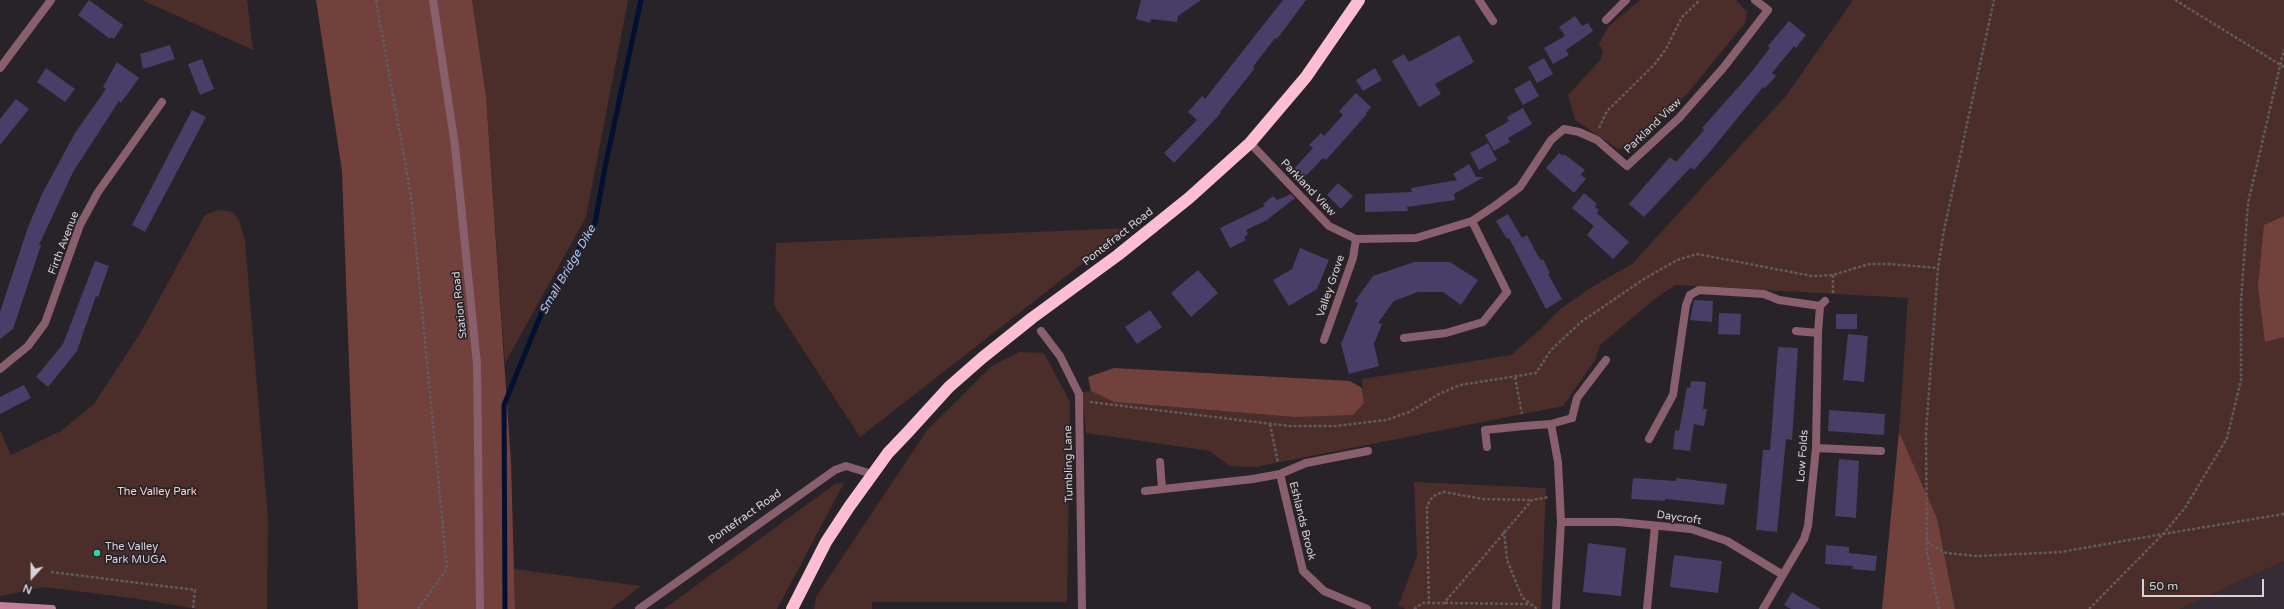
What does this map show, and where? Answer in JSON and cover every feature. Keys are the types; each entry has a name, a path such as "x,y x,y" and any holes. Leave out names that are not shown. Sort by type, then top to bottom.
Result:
{"highway":[{"name":"Pontefract Road","path":"792,609 826,542 872,474 888,453 939,398 982,358 1032,318 1118,255 1189,198 1250,143 1306,77 1359,0"}],"street":[{"path":"0,68 51,0"},
{"name":"Station Road","path":"433,0 455,146 477,364 480,609"},
{"path":"1479,0 1492,21"},
{"path":"1606,20 1626,0"},
{"name":"Parkland View","path":"1250,143 1329,226 1356,239 1416,238 1472,221 1520,187 1551,140 1564,130 1579,132 1597,140 1627,166 1679,118 1739,48 1768,10 1755,0"},
{"name":"Firth Avenue","path":"0,369 28,346 45,323 80,225 98,192 162,102"},
{"path":"1404,338 1446,332 1484,322 1507,292 1472,221"},
{"name":"Valley Grove","path":"1324,340 1353,258 1356,239"},
{"name":"Low Folds","path":"1649,439 1673,395 1686,305 1690,295 1699,290 1764,294 1779,300 1822,303 1818,333 1816,448 1808,526 1804,539 1763,609"},
{"name":"Tumbling Lane","path":"1041,331 1060,356 1079,394 1082,609"},
{"path":"1796,331 1818,333"},
{"path":"1487,447 1485,430 1551,424 1572,418 1577,398 1606,360"},
{"path":"1551,424 1558,462 1561,522 1556,609"},
{"path":"1816,448 1881,451"},
{"name":"Eshlands Brook","path":"1145,491 1253,479 1280,474 1306,463 1368,451"},
{"path":"1160,462 1162,488"},
{"name":"Pontefract Road","path":"638,609 668,586 835,470 846,466 872,474"},
{"name":"Eshlands Brook","path":"1280,474 1303,571 1324,591 1366,609"},
{"name":"Daycroft","path":"1561,522 1619,522 1691,529 1720,538 1783,575"},
{"path":"1647,609 1655,526"},
{"path":"0,606 52,609"}],"path":[{"path":"376,0 411,196 447,569 418,609"},
{"path":"1597,140 1600,126 1607,111 1654,65 1666,49 1682,17 1700,0"},
{"path":"1940,609 1927,554 1926,432 1938,268 1944,230 1994,0"},
{"path":"2175,0 2282,66"},
{"path":"2089,609 2163,534 2184,508 2227,438 2241,380 2241,301 2248,203 2282,66 2284,50"},
{"path":"1079,400 1270,424 1336,426 1386,420 1409,412 1441,393 1460,385 1515,377 1524,426"},
{"path":"1270,424 1280,474"},
{"path":"1429,604 1427,511 1431,499 1437,494 1444,492 1483,499 1532,500 1559,495"},
{"path":"1444,603 1532,500"},
{"path":"1927,542 1946,553 1977,556 2061,552 2284,514"},
{"path":"1504,531 1508,560 1522,597 1537,609"},
{"path":"50,572 195,590 193,609"},
{"path":"1414,609 1422,603 1529,604"}],"shaded area":[{"path":"316,0 472,0 486,96 511,462 515,609 358,609 342,171"},
{"path":"2284,216 2284,337 2265,342 2258,287 2264,225"},
{"path":"1114,368 1350,381 1362,388 1364,403 1353,415 1294,417 1114,402 1091,391 1088,377"},
{"path":"1899,432 1937,518 1955,609 1882,609"},
{"path":"2284,561 2284,609 2180,609"}],"green space":[{"path":"142,0 247,0 253,50"},
{"path":"472,0 628,0 586,217 505,363 486,96"},
{"path":"1640,0 1736,0 1747,12 1745,23 1687,94 1631,149 1618,149 1575,120 1568,95 1601,59 1603,52 1599,44 1608,27"},
{"path":"1853,0 2284,0 2284,561 2180,609 1955,609 1937,518 1899,432 1908,298 1675,285 1656,298 1600,345 1595,360 1563,406 1256,467 1229,466 1210,451 1086,433 1082,392 1091,391 1114,402 1294,417 1364,403 1362,379 1511,355 1540,330 1559,310 1590,288 1632,264 1786,96"},
{"name":"The Valley Park","path":"218,210 233,212 239,220 245,241 268,519 267,609 197,609 146,600 44,587 0,596 0,430 11,455 61,431 94,404 141,332 205,215"},
{"path":"1128,228 860,437 774,305 776,243"},
{"path":"1019,352 1044,353 1070,402 1067,602 872,602 872,609 814,609 816,597 928,429 992,366"},
{"path":"1414,482 1546,488 1541,609 1406,609 1398,606 1417,556"},
{"path":"844,483 777,609 664,609 835,484"},
{"path":"514,569 641,586 611,609 515,609"}],"building":[{"path":"89,0 123,25 114,39 111,37 110,39 78,15"},
{"path":"1141,0 1201,0 1178,16 1177,22 1151,19 1150,23 1136,19"},
{"path":"1283,0 1306,0 1277,39 1275,38 1253,67 1255,68 1220,112 1221,113 1174,163 1164,153 1197,120 1188,112 1202,96 1205,99"},
{"path":"1575,16 1582,26 1588,23 1593,31 1566,50 1569,55 1553,64 1544,48 1565,36 1559,27"},
{"path":"1789,21 1806,35 1796,48 1794,46 1772,73 1776,76 1765,88 1763,87 1694,170 1691,167 1644,217 1629,204 1670,157 1676,162 1704,130 1702,128 1749,75 1770,48 1768,46"},
{"path":"1459,35 1474,62 1435,84 1441,94 1419,107 1392,61 1404,54 1409,62"},
{"path":"170,45 175,59 143,69 140,54"},
{"path":"1544,58 1553,74 1537,83 1528,67"},
{"path":"202,59 214,89 200,95 188,64"},
{"path":"117,62 139,78 121,103 119,101 73,172 39,245 41,245 13,329 0,339 0,312 28,227 42,194 75,133 106,89 103,87"},
{"path":"46,68 75,89 65,102 37,82"},
{"path":"1375,68 1382,80 1363,91 1356,80"},
{"path":"1530,80 1539,96 1523,105 1514,89"},
{"path":"1356,93 1371,107 1366,113 1367,114 1326,160 1323,158 1301,181 1291,172 1313,148 1309,145 1321,133 1324,136 1343,115 1339,111"},
{"path":"16,99 29,109 0,145 0,119"},
{"path":"1523,108 1532,124 1508,138 1510,142 1494,151 1485,135 1509,121 1507,117"},
{"path":"192,110 206,117 145,232 132,225"},
{"path":"1488,143 1497,160 1479,170 1470,153"},
{"path":"1559,153 1563,156 1564,154 1585,170 1581,175 1586,179 1574,193 1546,168"},
{"path":"1469,164 1476,177 1484,177 1454,194 1455,200 1407,207 1408,211 1365,212 1365,194 1412,192 1411,188 1457,180 1453,174"},
{"path":"1338,183 1353,196 1341,209 1327,195"},
{"path":"1584,193 1597,204 1595,207 1599,210 1597,213 1629,242 1613,259 1587,235 1594,226 1572,208"},
{"path":"1291,194 1295,198 1267,220 1246,230 1248,234 1244,237 1246,240 1230,248 1220,228 1265,206 1263,204 1273,196 1277,200"},
{"path":"1508,214 1522,238 1527,235 1541,260 1543,259 1550,273 1548,274 1562,299 1546,309 1509,238 1507,239 1496,221"},
{"path":"1300,248 1329,260 1317,289 1289,306 1273,280 1292,269"},
{"path":"95,261 109,266 98,297 96,296 77,351 48,387 36,377 63,344"},
{"path":"1414,262 1450,262 1478,280 1461,305 1443,292 1418,292 1394,301 1378,323 1382,324 1374,344 1379,366 1349,374 1341,344 1358,303 1355,301 1373,276"},
{"path":"1198,270 1218,293 1191,317 1171,293"},
{"path":"1694,300 1713,301 1712,322 1690,320"},
{"path":"1150,310 1162,327 1137,344 1125,327"},
{"path":"1719,313 1741,314 1740,335 1718,334"},
{"path":"1836,314 1857,314 1857,329 1836,329"},
{"path":"1848,334 1868,336 1864,382 1843,380"},
{"path":"1778,347 1798,348 1792,440 1786,439 1777,532 1756,530 1763,450 1770,450"},
{"path":"1691,381 1706,382 1703,409 1707,409 1704,426 1694,424 1690,451 1673,449 1675,430 1679,431 1687,387 1690,388"},
{"path":"24,385 31,398 0,414 0,397"},
{"path":"1829,410 1885,414 1884,435 1828,431"},
{"path":"1839,459 1859,461 1856,518 1835,516"},
{"path":"1633,478 1676,481 1676,478 1727,484 1724,505 1665,499 1665,501 1631,499"},
{"path":"1588,543 1626,548 1621,596 1583,592"},
{"path":"1826,545 1849,547 1849,553 1877,556 1875,571 1852,569 1853,566 1825,564"},
{"path":"1674,555 1722,561 1718,593 1670,587"},
{"path":"1792,592 1821,609 1791,609 1784,605"}],"waterway":[{"name":"Small Bridge Dike","path":"505,609 504,405 546,302 595,223 605,167 641,0"}],"place":[{"name":"The Valley Park MUGA","path":"97,553"}]}
